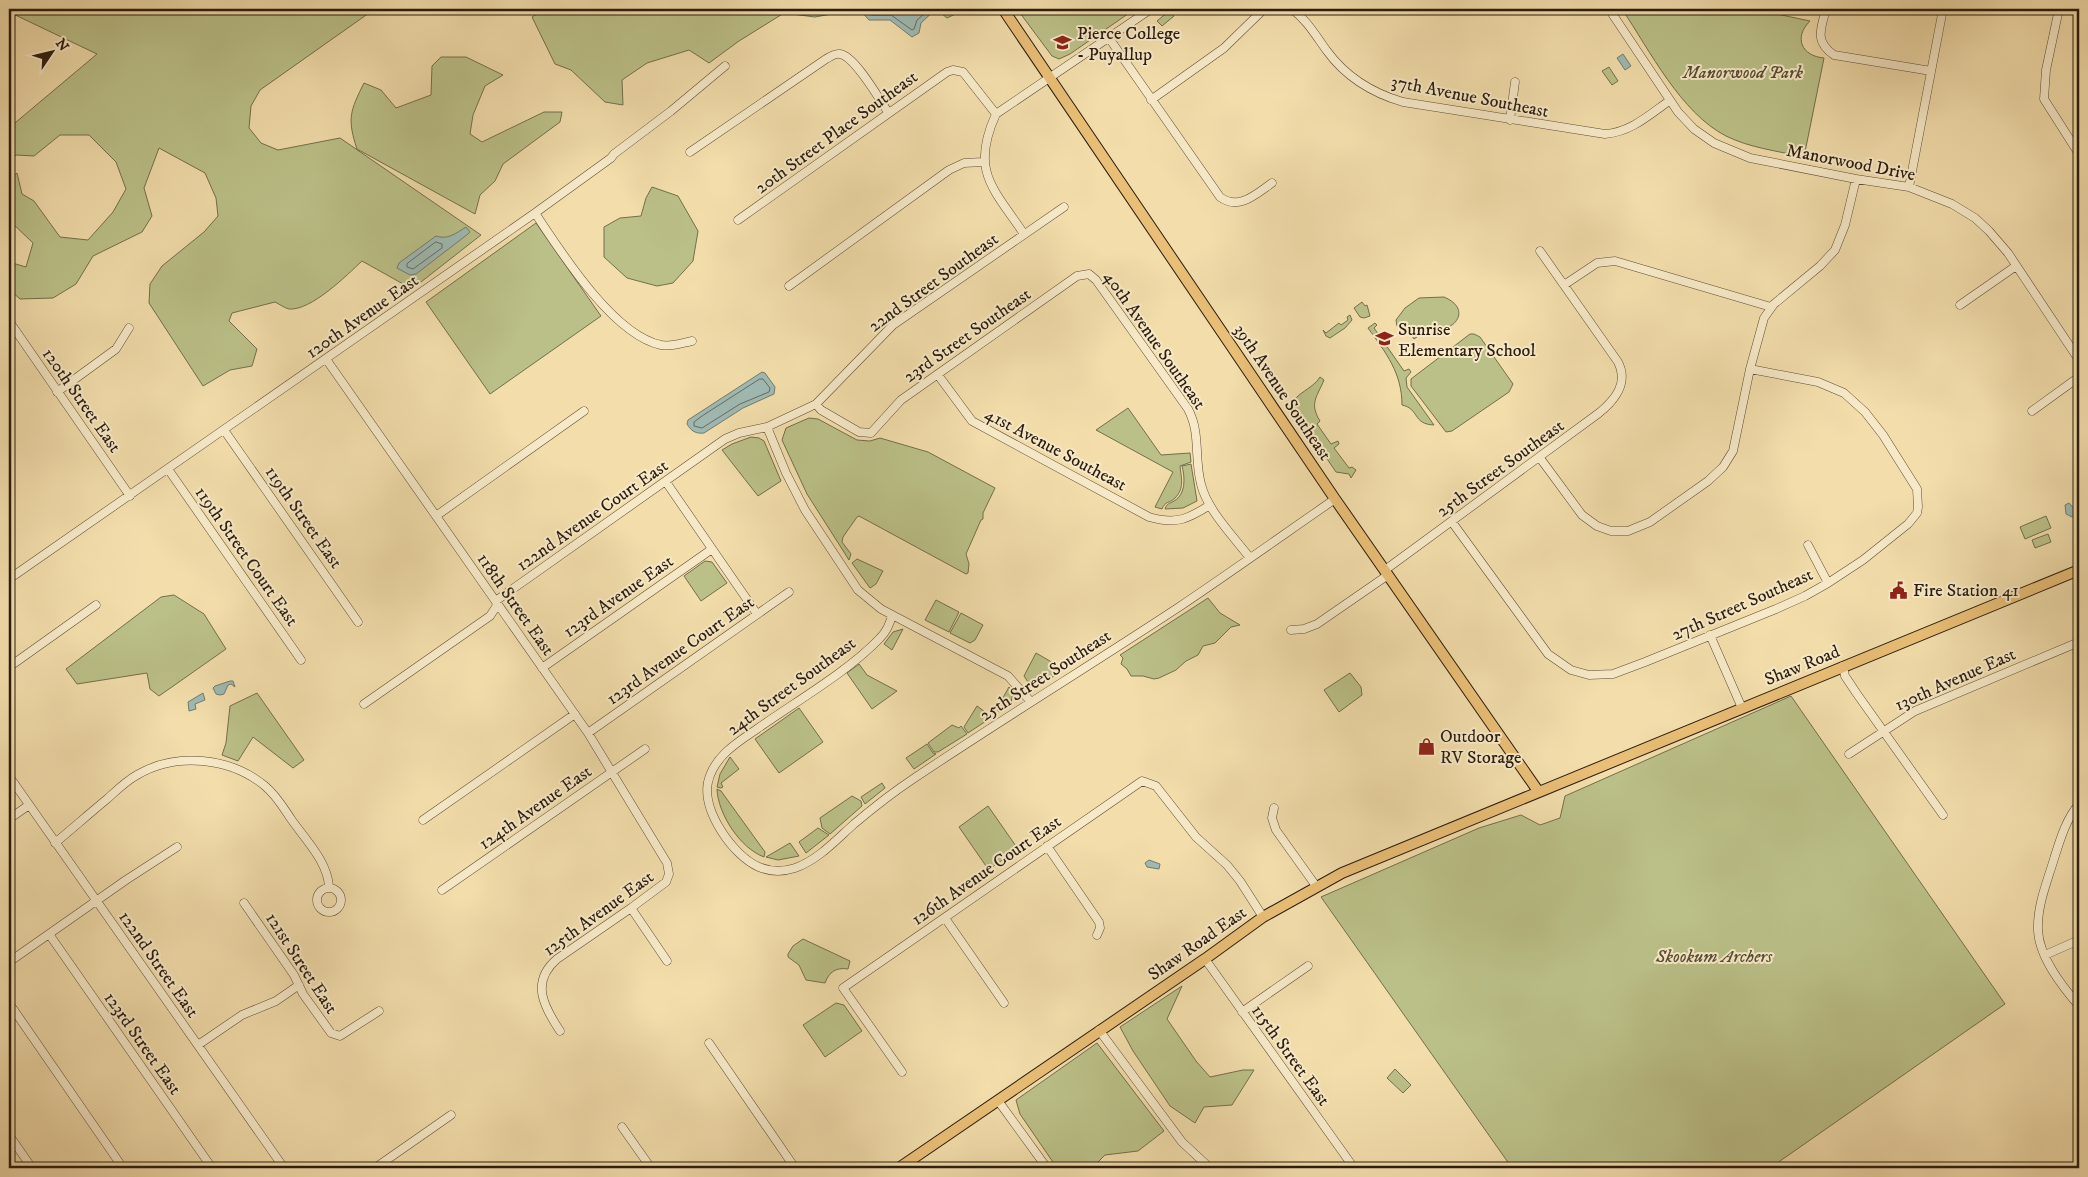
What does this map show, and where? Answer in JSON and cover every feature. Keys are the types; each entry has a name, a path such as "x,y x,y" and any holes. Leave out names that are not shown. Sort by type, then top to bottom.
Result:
{"main road":[{"name":"39th Avenue Southeast","path":"1003,9 1335,499 1538,791"},
{"name":"Shaw Road","path":"1538,791 2079,570"},
{"name":"Shaw Road East","path":"899,1168 999,1102 1099,1030 1205,959 1263,917 1342,873 1538,791"}],"street":[{"path":"1024,234 991,185 983,162 986,141 996,114 1151,9"},
{"path":"1151,100 1224,48 1264,9"},
{"name":"37th Avenue Southeast","path":"1292,9 1309,25 1339,66 1355,80 1373,91 1403,102 1596,134 1614,133 1635,125 1669,101"},
{"name":"Manorwood Drive","path":"1609,9 1669,101 1686,121 1714,143 1740,155 1856,179 1908,187 1952,204 1975,218 1996,239 2016,266 2079,360"},
{"path":"1826,9 1820,34 1823,46 1834,55 1932,71"},
{"path":"1908,187 1943,9"},
{"path":"2059,9 2047,62 2043,90 2044,99 2079,154"},
{"path":"1109,38 1210,185 1225,201 1240,203 1272,183"},
{"path":"690,152 836,54 844,55 852,62 888,112"},
{"name":"120th Avenue East","path":"9,580 535,213 611,158 725,66"},
{"name":"20th Street Place Southeast","path":"738,220 947,72 953,70 963,72 996,114"},
{"path":"1510,120 1515,82"},
{"path":"789,286 949,170 964,163 983,162"},
{"path":"1540,458 1582,515 1597,526 1611,531 1628,531 1650,522 1708,481 1723,467 1733,451 1760,326 1771,307 1820,266 1835,250 1845,225 1856,179"},
{"name":"22nd Street Southeast","path":"698,459 733,435 767,427 816,404 888,330 1064,206"},
{"path":"535,213 583,280 626,326 644,339 664,345 692,340"},
{"path":"1540,251 1564,285 1597,263 1615,261 1771,307"},
{"path":"1960,305 2016,266"},
{"name":"23rd Street Southeast","path":"816,404 860,432 871,433 877,429 894,406 1077,276 1089,274"},
{"name":"40th Avenue Southeast","path":"1089,274 1096,280 1193,417 1200,484 1210,505 1250,558"},
{"name":"25th Street Southeast","path":"1386,572 1610,404 1619,390 1622,380 1621,368 1618,362 1564,285"},
{"name":"120th Street East","path":"9,321 130,496"},
{"path":"57,392 116,350 129,328"},
{"name":"118th Street East","path":"326,359 497,600 588,733 667,863 669,874"},
{"name":"27th Street Southeast","path":"1452,522 1548,654 1563,666 1577,672 1598,676 1613,674 1776,609 1828,584 1863,560 1908,524 1917,513 1919,501 1914,483 1883,435 1865,412 1844,393 1818,382 1750,369"},
{"name":"41st Avenue Southeast","path":"938,375 972,421 1150,517 1160,520 1184,520 1210,505"},
{"path":"2032,410 2079,377"},
{"path":"436,516 584,411"},
{"path":"767,427 795,492 817,532 846,574 866,598 892,615 1008,676 1031,702"},
{"name":"119th Street East","path":"224,430 358,622"},
{"name":"122nd Avenue Court East","path":"364,704 490,616 496,607 497,600 698,459"},
{"name":"119th Street Court East","path":"168,469 301,660"},
{"path":"666,482 757,614"},
{"name":"25th Street Southeast","path":"772,871 794,868 814,858 886,797 1178,607 1335,499"},
{"path":"1808,545 1828,584"},
{"name":"123rd Avenue East","path":"542,668 712,549"},
{"path":"1291,630 1304,629 1316,624 1386,572"},
{"name":"123rd Avenue Court East","path":"588,733 789,592"},
{"path":"9,667 96,605"},
{"name":"24th Street Southeast","path":"772,871 753,864 737,852 720,828 710,808 708,782 719,760 732,746 844,668 872,646 886,631 892,615"},
{"path":"1710,635 1742,708"},
{"name":"130th Avenue East","path":"1849,754 1915,711 2079,642"},
{"path":"1842,666 1845,676 1943,815"},
{"path":"423,820 575,714"},
{"name":"124th Avenue East","path":"442,890 645,749"},
{"path":"55,843 136,775 172,762 202,761 215,763 251,776 278,799 325,870 329,888"},
{"name":"122nd Street East","path":"9,776 284,1168"},
{"name":"126th Avenue Court East","path":"902,1072 843,988 1142,781 1147,781 1156,786 1196,837 1231,870 1263,917"},
{"path":"2079,804 2067,823 2043,895 2038,932 2045,955 2079,1006"},
{"path":"9,819 29,805"},
{"path":"1274,808 1272,818 1276,830 1316,886"},
{"path":"1047,846 1098,922 1100,928 1097,935"},
{"path":"9,962 96,900 177,847"},
{"name":"125th Avenue East","path":"560,1031 550,1017 542,999 541,984 545,972 557,959 632,908 666,882 669,874"},
{"name":"121st Street East","path":"244,902 294,975 303,994 331,1033 338,1036 347,1033 380,1011"},
{"path":"632,908 668,961"},
{"path":"945,918 1004,1003"},
{"name":"123rd Street East","path":"49,934 212,1168"},
{"path":"2045,955 2079,940"},
{"name":"115th Street East","path":"1205,959 1354,1168"},
{"path":"1242,1012 1308,966"},
{"path":"198,1045 242,1014 276,1001 299,985"},
{"path":"9,1003 124,1168"},
{"path":"1099,1030 1182,1142 1210,1168"},
{"path":"709,1043 795,1168"},
{"path":"999,1102 1048,1168"},
{"path":"374,1168 451,1115"},
{"path":"622,1127 652,1168"},
{"path":"9,1135 32,1168"}],"green space":[{"path":"9,9 371,9 369,13 260,90 251,106 249,128 261,143 278,150 340,138 481,235 412,289 362,261 328,291 298,308 289,309 275,302 232,313 229,321 257,349 252,366 230,370 203,386 149,303 150,284 162,266 204,232 218,216 216,198 205,173 159,148 144,188 152,216 142,232 93,256 76,284 53,298 20,299 9,289 9,262 26,267 33,243 9,220 9,180 17,173 22,194 34,201 60,237 88,240 113,212 126,189 116,162 89,135 60,135 34,156 16,155 9,161 9,128 97,54 9,12"},
{"path":"545,9 859,9 815,17 784,13 739,41 709,63 689,50 647,63 622,80 623,105 605,102 571,70 555,64 532,17"},
{"path":"936,9 966,9 947,18"},
{"name":"Pierce College - Puyallup","path":"1017,9 1135,9 1070,54 1059,59 1052,56"},
{"name":"Manorwood Park","path":"1622,9 1776,9 1777,14 1810,21 1802,34 1802,45 1810,54 1824,58 1804,157 1745,144 1726,136 1710,126 1681,97 1668,80"},
{"path":"1169,11 1174,16 1162,26 1157,21"},
{"path":"441,57 466,57 503,75 485,86 473,115 470,134 482,142 544,112 562,112 560,122 503,164 495,181 480,195 475,214 357,149 352,130 353,108 364,83 381,90 396,108 431,95 432,66"},
{"path":"1609,67 1618,81 1612,85 1602,71"},
{"path":"652,187 678,196 698,231 693,261 673,283 657,286 627,278 604,257 604,227 620,218 641,216 646,198"},
{"path":"536,223 601,316 490,394 426,302"},
{"path":"1444,297 1453,302 1458,308 1459,315 1452,325 1439,329 1431,327 1414,339 1408,330 1397,326 1396,320 1405,308 1419,298"},
{"path":"1362,302 1365,306 1367,305 1370,316 1364,318 1360,317 1354,308"},
{"path":"1350,315 1352,320 1345,328 1330,338 1326,336 1323,330 1326,333 1339,323 1341,325 1348,320 1347,317"},
{"path":"1375,323 1377,325 1374,328 1404,371 1409,369 1411,372 1406,378 1407,387 1434,425 1422,422 1408,407 1402,405 1396,373 1387,355 1368,328"},
{"path":"1470,334 1480,337 1513,384 1509,392 1452,431 1446,432 1411,386 1411,379"},
{"path":"1320,377 1324,380 1315,400 1315,409 1320,421 1317,424 1331,444 1338,441 1339,444 1334,448 1349,468 1352,467 1356,470 1351,478 1349,474 1336,472 1291,406 1296,398"},
{"path":"1128,408 1161,455 1190,453 1191,462 1180,466 1182,482 1178,494 1166,503 1162,509 1155,507 1173,472 1096,430"},
{"path":"809,418 818,419 857,440 870,441 880,438 928,452 995,488 966,554 969,564 968,573 966,574 859,516 843,537 842,542 851,554 849,560 807,494 782,440 786,428"},
{"path":"751,437 764,441 781,481 758,496 722,450"},
{"path":"1191,464 1197,501 1183,508 1165,509 1167,505 1178,498 1183,490 1184,476 1182,466"},
{"path":"2046,516 2051,528 2025,539 2020,527"},
{"path":"2048,534 2051,542 2035,548 2032,540"},
{"path":"857,559 883,571 876,584 870,588 852,563"},
{"path":"705,561 712,562 727,583 701,601 684,576"},
{"path":"174,595 204,614 226,649 159,696 150,689 147,673 77,684 66,669 161,597"},
{"path":"1208,598 1220,613 1240,625 1231,627 1215,643 1203,646 1198,655 1186,661 1176,670 1159,678 1131,676 1121,664 1123,658 1120,655"},
{"path":"936,600 959,612 949,632 925,620"},
{"path":"961,613 983,625 975,640 970,643 950,633"},
{"path":"903,629 892,650 884,644 893,632"},
{"path":"1036,653 1055,664 1059,673 1041,684 1028,682 1024,676"},
{"path":"859,664 867,675 897,691 872,709 847,673"},
{"path":"1350,673 1361,687 1362,695 1339,712 1324,690"},
{"path":"1009,687 1013,692 1011,703 999,712 995,707 1000,703"},
{"path":"257,693 304,760 293,768 253,737 238,761 222,755 226,743 230,706"},
{"name":"Skookum Archers","path":"1791,696 2005,1004 1770,1168 1512,1168 1321,897 1479,828 1521,815 1540,825 1560,818 1565,796"},
{"path":"977,706 992,717 968,733 964,727"},
{"path":"799,708 823,742 779,773 755,739"},
{"path":"952,725 959,728 961,726 967,734 938,752 934,752 928,743"},
{"path":"927,744 933,753 936,754 914,769 906,758"},
{"path":"730,757 739,769 721,783 723,787 717,787 720,774"},
{"path":"882,783 885,788 865,804 861,797"},
{"path":"717,789 721,791 765,852 764,857 755,853 747,846 732,829 721,809"},
{"path":"852,796 861,801 862,806 830,834 822,828 820,818"},
{"path":"988,806 1018,849 991,868 989,864 986,866 959,827"},
{"path":"818,828 829,835 806,853 799,842"},
{"path":"790,843 799,856 778,860 766,857"},
{"path":"803,939 850,961 848,969 834,971 825,983 806,980 799,965 788,957 793,946"},
{"path":"1182,986 1167,1019 1196,1061 1210,1077 1243,1070 1254,1070 1232,1105 1204,1107 1195,1123 1170,1106 1133,1051 1120,1027"},
{"path":"836,1003 844,1005 862,1031 825,1057 803,1025"},
{"path":"1097,1043 1164,1131 1138,1151 1105,1155 1092,1168 1057,1168 1020,1114 1016,1100"},
{"path":"1395,1069 1411,1085 1403,1093 1387,1078"}],"water":[{"path":"859,9 936,9 921,23 919,33 912,37 890,20 869,20"},
{"path":"1623,54 1631,66 1625,70 1617,58"},
{"path":"466,227 470,232 468,234 416,274 410,275 397,268 399,263 436,236 447,237"},
{"path":"762,372 765,373 775,387 774,394 743,408 704,433 692,430 687,424 688,420"},
{"path":"2069,503 2079,514 2072,517 2066,514 2065,505"},
{"path":"233,681 235,687 231,684 228,685 224,694 216,694 213,688 215,686"},
{"path":"203,693 205,700 195,704 196,709 189,711 188,702"},
{"path":"1149,860 1160,864 1159,869 1147,867 1145,863"}],"place":[{"name":"Pierce College - Puyallup","path":"1063,43"},
{"name":"Sunrise Elementary School","path":"1384,339"},
{"name":"Fire Station 41","path":"1899,590"},
{"name":"Outdoor RV Storage","path":"1426,746"}]}
